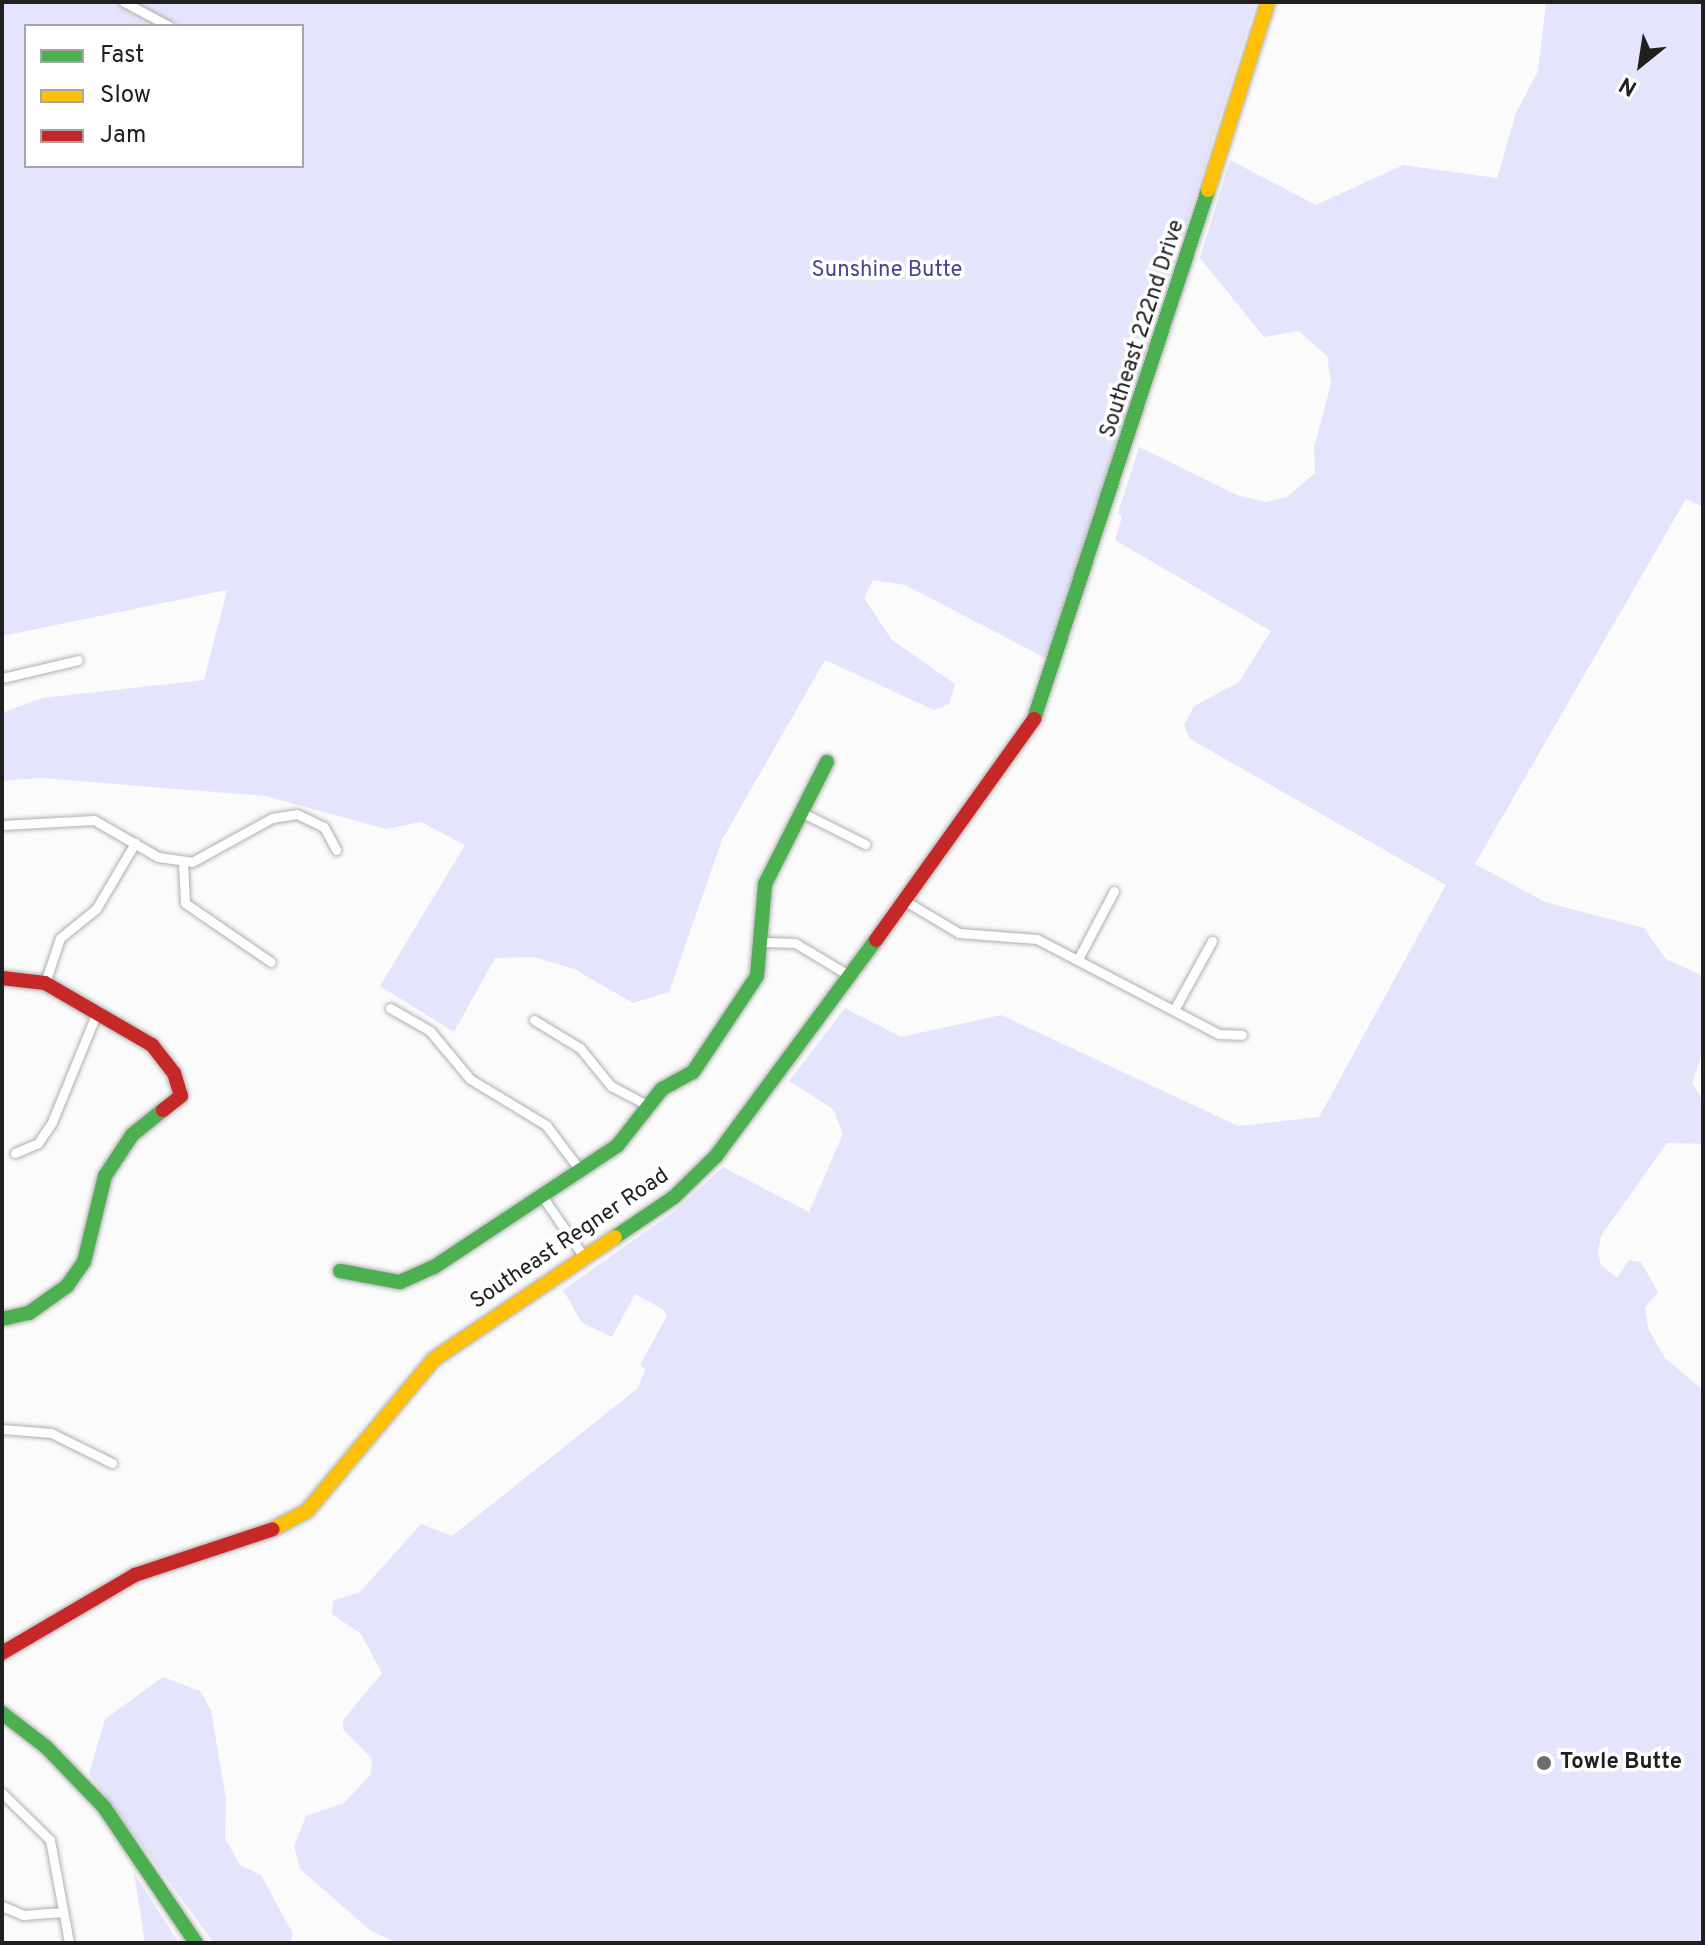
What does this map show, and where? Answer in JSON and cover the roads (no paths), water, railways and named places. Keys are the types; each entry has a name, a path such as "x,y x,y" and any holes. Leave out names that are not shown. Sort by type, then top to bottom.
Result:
{"main road":[{"name":"Southeast 222nd Drive","path":"1059,669 1268,2"},
{"name":"Southeast Regner Road","path":"2,1653 135,1575 276,1528 307,1511 434,1359 703,1171 1014,752 1059,669"},
{"path":"340,1271 400,1286 434,1267 624,1139 647,1105 706,1058 744,1004 765,942 765,884 827,762"},
{"path":"2,978 45,983 98,1010 152,1045 174,1073 181,1096 132,1135 105,1176 84,1262 67,1286 29,1313 2,1319"},
{"path":"2,1713 46,1747 104,1807 196,1943"}],"street":[{"path":"124,2 165,24"},
{"path":"2,678 78,660"},
{"path":"801,812 865,844"},
{"path":"2,825 94,820 158,857 183,862 204,859 283,815 316,821 336,850"},
{"path":"45,983 60,938 96,909 135,843"},
{"path":"183,862 185,903 271,962"},
{"path":"1078,959 1114,891"},
{"path":"905,901 959,933 1037,939 1219,1034 1242,1035"},
{"path":"1174,1010 1212,941"},
{"path":"765,942 795,943 850,976"},
{"path":"390,1008 430,1031 470,1079 546,1125 580,1170"},
{"path":"15,1153 38,1143 52,1122 98,1010"},
{"path":"534,1020 580,1048 611,1086 647,1105"},
{"path":"542,1196 584,1257"},
{"path":"2,1429 51,1433 112,1463"},
{"path":"2,1793 50,1840 69,1943"},
{"path":"2,1906 23,1915 63,1912"}],"place":[{"name":"Towle Butte","path":"1544,1763"}],"park label":[{"name":"Sunshine Butte","path":"887,271"}]}
